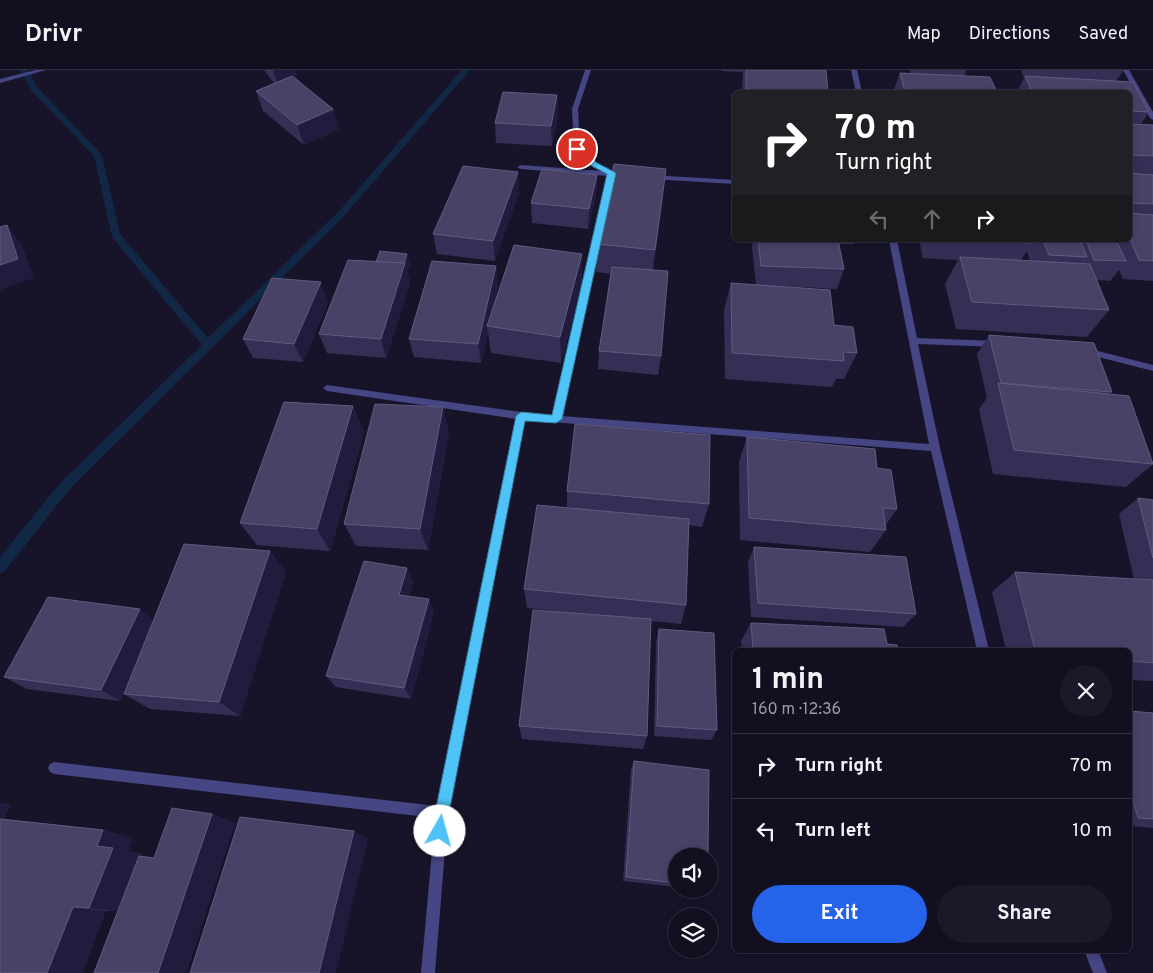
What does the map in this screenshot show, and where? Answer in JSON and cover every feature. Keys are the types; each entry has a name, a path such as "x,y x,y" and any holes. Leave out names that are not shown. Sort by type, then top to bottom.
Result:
{"street":[{"path":"588,70 574,110 577,149 594,165 612,173"},
{"path":"854,70 859,90"},
{"path":"1126,70 1153,118"},
{"path":"0,81 42,71"},
{"path":"521,168 612,173 627,176"},
{"path":"556,419 612,173"},
{"path":"646,177 732,182"},
{"path":"893,242 936,448 983,648"},
{"path":"913,341 1002,344"},
{"path":"1079,349 1153,368"},
{"path":"327,388 521,416 936,448"},
{"path":"428,973 442,813 521,416"},
{"path":"54,768 442,813"},
{"path":"1092,953 1100,973"}],"building":[{"path":"746,70 826,70 828,90 746,89"},
{"path":"900,73 990,77 996,90 904,90"},
{"path":"292,76 333,109 297,125 256,91"},
{"path":"1025,76 1133,82 1149,112 1132,111 1132,90 1031,90"},
{"path":"503,92 557,95 551,126 495,123"},
{"path":"1132,124 1153,125 1153,156 1132,155"},
{"path":"614,164 666,169 655,250 597,244"},
{"path":"463,166 518,172 493,241 433,234"},
{"path":"542,169 597,175 589,209 531,203"},
{"path":"1132,173 1153,175 1153,204 1132,203"},
{"path":"1132,213 1153,215 1153,261 1139,260 1131,242"},
{"path":"7,225 18,259 0,265 0,227"},
{"path":"758,242 838,242 844,269 761,266"},
{"path":"1044,242 1081,242 1087,257 1049,255"},
{"path":"1087,242 1117,242 1126,261 1094,260"},
{"path":"514,245 582,254 560,337 487,326"},
{"path":"380,251 407,254 404,263 376,262"},
{"path":"960,257 1090,264 1109,310 972,302"},
{"path":"348,260 405,263 381,339 319,334"},
{"path":"432,261 496,266 478,344 409,339"},
{"path":"612,267 668,271 661,356 599,351"},
{"path":"272,278 321,282 294,344 243,339"},
{"path":"731,283 830,290 834,325 853,327 857,353 843,352 844,361 732,353"},
{"path":"989,335 1094,343 1112,392 1001,383"},
{"path":"998,383 1129,396 1153,464 1014,450"},
{"path":"284,402 353,406 317,529 240,523"},
{"path":"375,404 443,407 420,529 344,524"},
{"path":"575,424 710,435 709,504 567,491"},
{"path":"747,437 875,449 877,468 891,470 897,509 883,508 886,530 749,518"},
{"path":"1138,498 1153,500 1153,558"},
{"path":"537,505 689,519 686,605 524,589"},
{"path":"184,544 270,551 219,702 124,694"},
{"path":"754,547 906,557 916,614 758,603"},
{"path":"364,561 407,568 399,595 429,599 404,688 326,676"},
{"path":"1015,572 1153,580 1153,663 1132,661 1132,648 1034,648"},
{"path":"48,597 140,609 101,690 4,677"},
{"path":"533,610 651,619 647,736 519,726"},
{"path":"751,623 884,629 887,644 897,645 898,648 753,648"},
{"path":"659,629 714,633 717,730 657,726"},
{"path":"1132,711 1153,713 1153,819 1138,818 1132,797"},
{"path":"634,761 709,770 708,848 668,848 668,882 626,877"},
{"path":"172,808 212,814 158,973 94,973 139,856 154,858"},
{"path":"240,817 354,831 319,973 190,973"},
{"path":"0,819 103,830 97,846 113,848 89,908 73,907 47,973 0,973"}],"waterway":[{"path":"24,70 34,88 98,155 115,235 207,344"},
{"path":"0,567 65,486 341,214 466,70"}],"route":[{"path":"440,831 521,416 556,419 612,173 594,165 577,149"}]}
